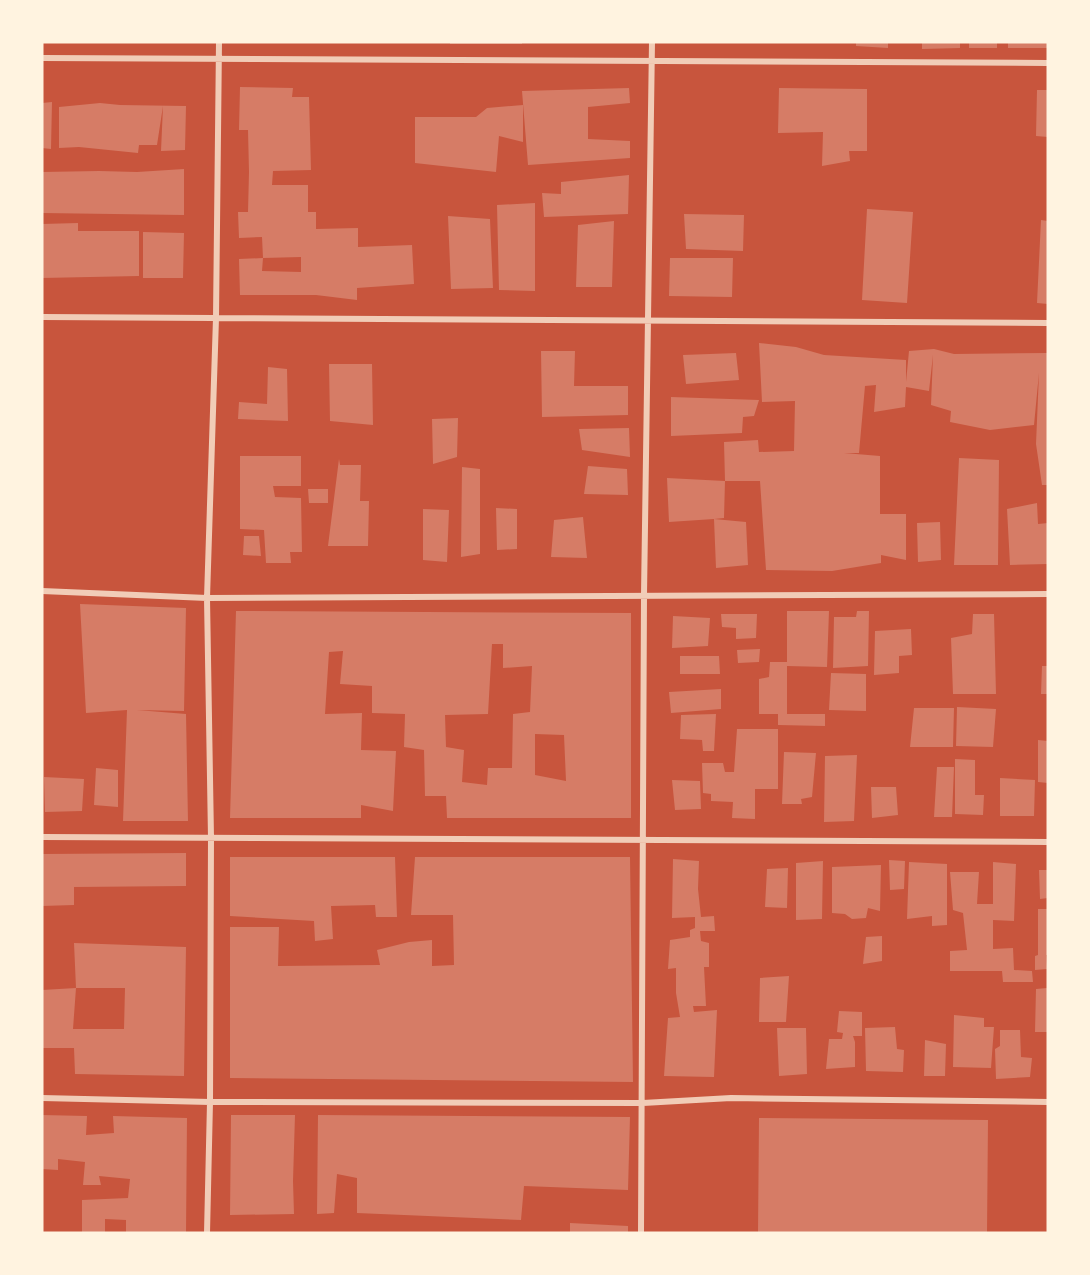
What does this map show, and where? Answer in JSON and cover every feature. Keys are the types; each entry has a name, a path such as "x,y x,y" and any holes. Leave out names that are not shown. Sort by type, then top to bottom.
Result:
{"street":[{"path":"207,1233 211,838 207,598 216,318 219,42"},
{"path":"641,1233 644,595 652,42"},
{"path":"42,58 1048,63"},
{"path":"42,317 1048,323"},
{"path":"42,591 207,598 1048,594"},
{"path":"42,837 1048,842"},
{"path":"42,1098 210,1102 643,1103 731,1098 1048,1102"}],"building":[{"path":"450,42 522,42 522,44 450,44"},
{"path":"856,42 888,42 888,48 856,46"},
{"path":"922,42 960,42 960,48 922,49"},
{"path":"969,42 997,42 997,48 969,48"},
{"path":"1008,42 1048,42 1048,48 1008,48"},
{"path":"240,87 293,88 292,97 309,97 311,170 273,171 272,185 308,185 308,212 316,212 316,229 358,228 358,247 412,245 414,284 357,288 357,300 316,295 240,295 239,259 263,258 262,237 239,238 238,212 248,212 249,172 248,130 239,130","holes":["301,257 301,272 262,271 263,258"]},
{"path":"629,88 630,103 588,107 588,139 630,141 630,158 528,165 522,91"},
{"path":"779,88 867,89 867,151 849,151 850,161 822,166 823,132 778,133"},
{"path":"1037,90 1048,90 1048,137 1036,136"},
{"path":"52,102 51,149 42,148 42,103"},
{"path":"100,103 186,106 185,150 161,151 163,106 157,145 139,145 138,153 79,147 59,148 59,107"},
{"path":"523,105 523,142 499,136 496,172 415,163 415,117 476,117 487,108"},
{"path":"184,169 184,215 42,213 42,172 137,172"},
{"path":"629,175 628,214 544,217 542,193 561,194 561,182"},
{"path":"535,203 535,291 499,290 497,205"},
{"path":"867,209 913,212 907,303 862,300"},
{"path":"684,214 744,215 743,251 686,249"},
{"path":"448,216 490,219 493,288 451,289"},
{"path":"1041,220 1048,221 1048,304 1037,303"},
{"path":"614,221 612,287 576,287 578,225"},
{"path":"78,223 78,231 139,231 139,276 42,278 42,224"},
{"path":"143,232 184,233 183,278 143,278"},
{"path":"670,258 733,258 732,297 669,296"},
{"path":"759,343 796,347 824,355 906,360 906,382 909,351 934,349 954,354 1048,353 1048,485 1042,485 1036,444 1039,373 1034,425 990,430 950,422 951,411 931,405 933,355 929,391 906,387 905,407 874,412 876,385 865,386 859,453 844,453 880,456 880,514 906,514 906,560 881,555 881,563 832,571 766,570 760,481 725,481 724,442 758,440 759,452 794,451 795,401 762,402"},
{"path":"541,351 575,351 574,386 628,386 628,415 542,417"},
{"path":"736,353 739,380 686,384 683,355"},
{"path":"329,364 372,364 373,425 330,421"},
{"path":"268,367 287,369 288,421 238,419 239,402 267,404"},
{"path":"671,397 759,400 754,416 743,417 742,433 671,436"},
{"path":"458,418 457,457 433,464 432,419"},
{"path":"629,428 630,457 582,450 579,429"},
{"path":"240,456 301,456 301,486 273,486 275,497 301,498 302,552 290,552 291,563 266,563 264,530 240,529"},
{"path":"959,458 999,460 998,565 954,565"},
{"path":"339,459 340,465 361,465 360,501 369,501 368,546 328,546"},
{"path":"588,466 627,469 628,495 584,494"},
{"path":"462,467 480,469 480,554 461,557"},
{"path":"667,478 725,481 724,518 669,522"},
{"path":"308,489 328,489 328,503 309,503"},
{"path":"1037,503 1038,524 1048,523 1048,564 1010,565 1007,509"},
{"path":"496,508 517,509 517,549 497,550"},
{"path":"423,509 449,510 447,562 423,560"},
{"path":"583,517 587,558 551,557 554,520"},
{"path":"714,519 746,522 748,565 716,568"},
{"path":"940,522 941,560 918,562 917,523"},
{"path":"244,536 259,536 261,556 243,555"},
{"path":"80,604 186,608 184,711 137,710 186,714 188,821 123,821 127,710 86,713"},
{"path":"236,611 631,613 631,818 447,818 446,796 425,796 424,750 404,747 405,714 372,713 372,686 340,684 343,651 329,652 325,714 362,713 361,750 396,751 393,811 361,805 361,818 230,818","holes":["492,644 503,644 503,668 532,666 530,712 513,714 512,768 488,768 487,785 462,782 464,750 446,747 445,715 488,714","535,734 564,735 566,781 535,775"]},
{"path":"787,611 829,611 827,667 787,666 787,714 825,714 825,726 778,725 778,714 759,714 759,679 769,677 770,662 787,662"},
{"path":"857,611 869,611 868,666 833,668 834,617 856,617"},
{"path":"721,614 757,614 756,638 736,639 736,628 722,627"},
{"path":"973,614 994,614 996,694 953,694 951,638 972,634"},
{"path":"673,616 710,618 708,646 672,648"},
{"path":"911,629 912,655 899,656 899,673 874,675 875,631"},
{"path":"760,649 759,662 738,663 737,650"},
{"path":"680,656 719,656 720,674 680,674"},
{"path":"1042,666 1048,666 1048,694 1041,694"},
{"path":"831,673 866,674 866,711 829,710"},
{"path":"721,689 721,709 671,713 669,692"},
{"path":"957,707 996,709 993,747 956,746"},
{"path":"914,708 954,708 953,747 910,747"},
{"path":"716,714 714,751 703,751 702,740 680,739 681,715"},
{"path":"737,729 778,729 778,789 755,789 755,819 732,818 733,802 711,801 711,794 703,793 702,763 723,763 725,772 734,772"},
{"path":"1038,740 1048,741 1048,783 1038,782"},
{"path":"784,752 816,753 812,797 801,799 802,804 782,804"},
{"path":"857,755 854,821 824,822 825,756"},
{"path":"955,759 975,760 975,795 984,795 983,815 955,814"},
{"path":"937,767 954,767 952,817 934,817"},
{"path":"96,768 118,770 118,807 94,805"},
{"path":"44,777 84,779 82,811 45,812"},
{"path":"1000,778 1035,780 1034,816 1000,816"},
{"path":"672,780 700,781 701,809 675,810"},
{"path":"871,787 896,787 898,815 872,818"},
{"path":"186,853 186,886 74,887 74,905 42,906 42,854"},
{"path":"230,857 395,857 397,917 376,917 375,905 331,906 333,939 315,941 314,921 230,916"},
{"path":"415,857 630,857 633,1082 230,1078 230,927 279,927 278,966 380,965 377,950 409,942 432,940 432,966 454,965 453,915 411,915"},
{"path":"673,859 699,861 698,889 701,917 714,916 715,931 700,931 701,941 709,943 709,967 704,967 706,1006 693,1006 694,1012 717,1010 714,1077 664,1076 668,1018 680,1017 676,993 676,968 668,969 670,940 690,937 690,930 695,928 695,917 672,918"},
{"path":"889,860 905,861 904,889 890,890"},
{"path":"823,861 822,919 796,920 796,863"},
{"path":"909,862 947,864 947,925 932,926 932,916 907,919"},
{"path":"993,862 1016,864 1014,921 993,920 993,949 1013,948 1014,970 1032,971 1033,982 1003,982 1002,971 950,971 950,951 967,950 963,913 953,910 950,872 979,872 977,904 993,904"},
{"path":"881,865 880,911 868,908 866,918 852,919 845,914 832,913 832,867"},
{"path":"788,868 787,908 765,907 767,869"},
{"path":"1039,870 1048,870 1048,898 1040,899"},
{"path":"1038,909 1048,909 1048,955 1046,955 1047,969 1035,970 1035,956 1038,955"},
{"path":"882,936 882,961 863,964 866,937"},
{"path":"74,943 186,947 184,1076 75,1074 74,1048 42,1048 42,990 76,988","holes":["76,988 125,988 124,1029 73,1029"]},
{"path":"789,976 786,1022 759,1022 760,978"},
{"path":"1047,988 1048,1032 1035,1032 1036,989"},
{"path":"839,1011 862,1012 862,1036 853,1036 855,1067 826,1069 829,1039 842,1039 843,1033 837,1032"},
{"path":"954,1015 984,1018 984,1027 994,1027 991,1068 953,1067"},
{"path":"895,1027 897,1049 904,1050 903,1072 866,1071 865,1028"},
{"path":"777,1028 806,1028 807,1074 779,1076"},
{"path":"1000,1030 1020,1030 1021,1057 1032,1058 1030,1077 996,1079 995,1049 1000,1046"},
{"path":"925,1040 946,1044 945,1076 924,1076"},
{"path":"42,1115 87,1116 86,1135 114,1133 113,1116 187,1118 186,1233 126,1233 126,1220 105,1219 105,1233 82,1233 82,1200 128,1198 130,1179 99,1176 101,1185 83,1185 85,1162 58,1159 58,1170 42,1169"},
{"path":"231,1115 295,1115 294,1214 230,1215"},
{"path":"318,1115 630,1117 628,1190 524,1186 521,1220 357,1213 357,1178 337,1174 334,1213 317,1214"},
{"path":"759,1118 988,1120 987,1233 758,1233"},
{"path":"570,1223 628,1226 628,1233 570,1233"}]}
